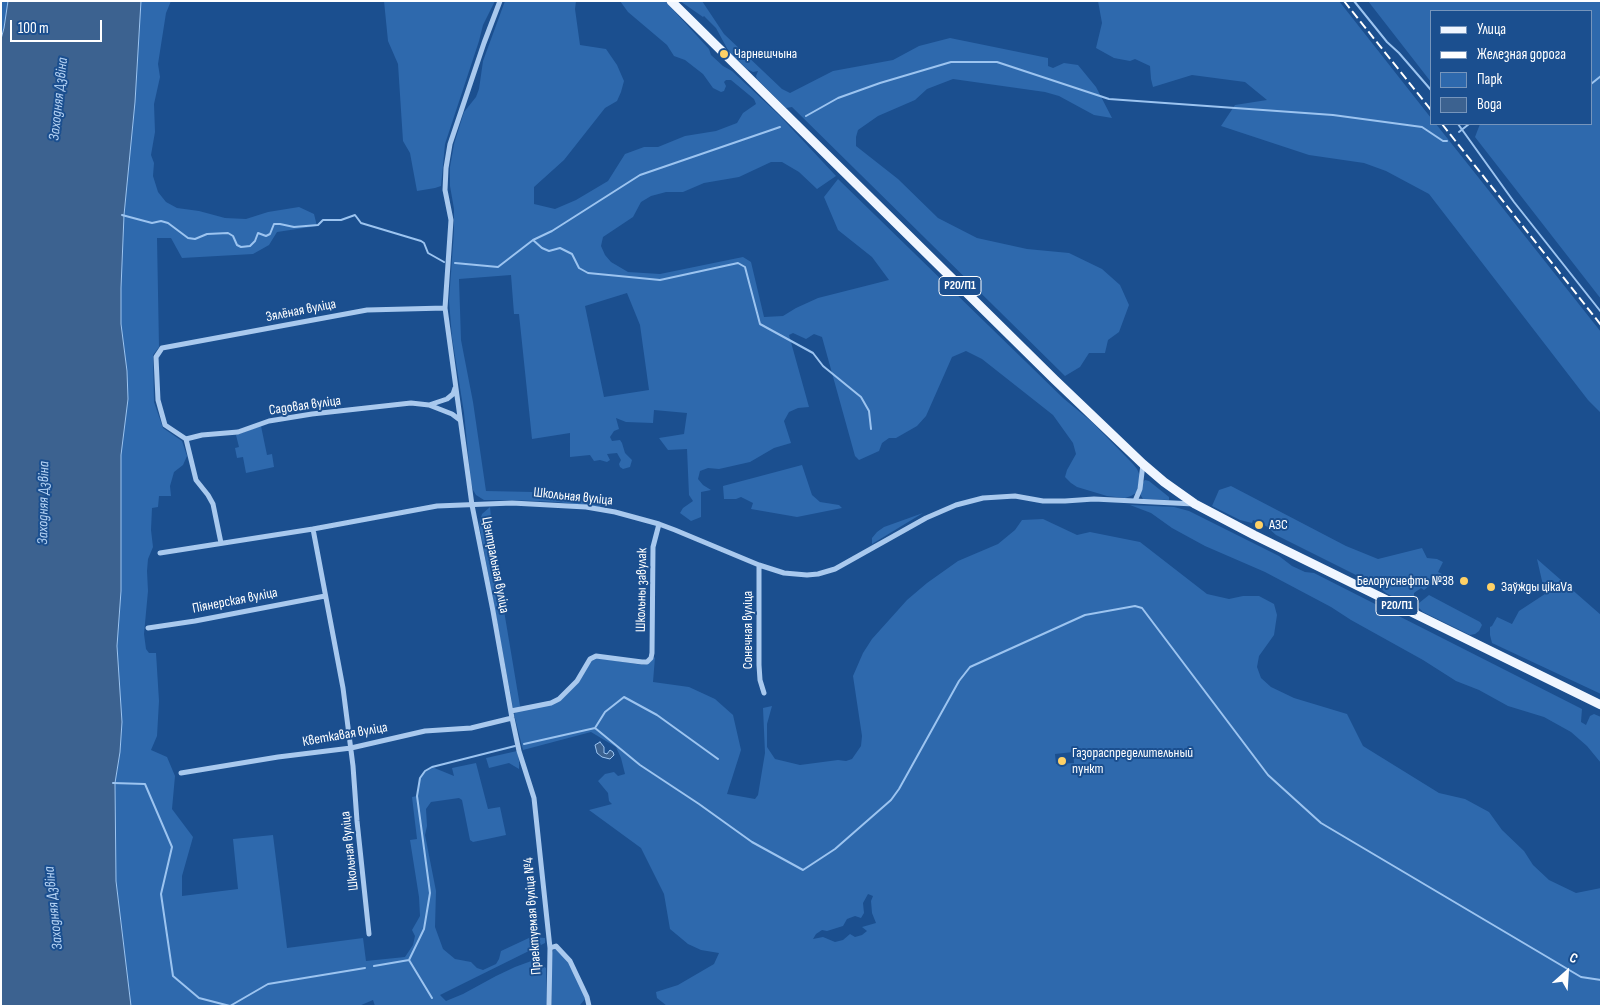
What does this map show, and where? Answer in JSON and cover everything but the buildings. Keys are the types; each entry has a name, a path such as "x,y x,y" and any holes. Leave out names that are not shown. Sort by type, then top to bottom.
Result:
{"main road":[{"name":"Р20/П1","path":"671,1 1055,380 1143,464 1195,504 1403,609 1601,705"}],"street":[{"name":"Цэнтральная вуліца","path":"500,1 450,144 445,190 451,220 446,308 472,505 510,711 519,751 534,798 537,825"},
{"name":"Зялёная вуліца","path":"186,439 165,425 158,400 156,357 162,348 367,310 446,308"},
{"name":"Садовая вуліца","path":"186,439 202,435 238,432 269,421 312,414 411,403 428,404 447,399 453,394 455,387"},
{"name":"Садовая вуліца","path":"428,404 452,414 460,420"},
{"path":"186,439 196,480 213,504 221,543"},
{"path":"1135,501 1140,489 1143,464"},
{"name":"Школьная вуліца","path":"160,554 438,506 512,503 586,507 615,512 659,524 759,566 784,573 818,574 835,569 926,518 956,505 983,498 1015,496 1043,501 1094,499 1195,504"},
{"name":"Школьны завулак","path":"510,711 550,703 559,699 577,681 590,658 596,656 648,662 652,653 653,547 659,524"},
{"name":"Школьная вуліца","path":"313,529 343,688 351,748 369,934"},
{"name":"Сонечная вуліца","path":"759,566 759,665 760,680 764,693"},
{"name":"Піянерская вуліца","path":"148,628 196,621 325,596"},
{"name":"Кветкавая вуліца","path":"181,773 278,757 351,748 425,731 471,728 512,718"},
{"name":"Праектуемая вуліца №4","path":"537,825 550,948 550,1006"},
{"path":"550,948 556,946 570,961 587,997 589,1006"}],"green space":[{"path":"1,1 8,1 1,39"},
{"path":"141,1 171,1 166,13 158,64 160,77 154,104 155,132 151,155 154,163 153,176 158,192 166,202 177,208 199,211 225,218 246,219 268,212 299,207 314,214 317,226 277,232 269,245 253,254 182,258 171,238 157,238 159,347 153,355 154,402 163,428 182,441 187,456 183,465 174,472 170,486 171,496 159,496 158,507 152,508 151,530 153,547 148,559 148,591 144,634 146,649 149,653 156,653 159,701 157,736 151,750 167,757 175,776 172,809 193,837 182,876 182,896 238,889 233,839 273,835 287,948 363,938 366,961 405,957 413,945 415,936 412,930 420,916 410,840 417,839 412,797 417,796 420,778 425,771 432,767 454,776 452,768 476,763 488,809 500,807 506,835 473,842 470,840 462,800 459,798 431,802 426,809 427,826 425,835 436,891 435,927 443,949 455,959 471,962 477,968 483,970 496,964 501,951 531,937 545,938 545,943 440,995 446,1001 515,967 534,960 546,968 547,1006 375,1006 373,1000 359,1006 131,1006 116,881 115,783 122,722 117,646 121,591 121,455 128,399 127,371 121,324 121,288 124,215 135,102"},
{"path":"384,1 495,1 483,25 445,144 441,186 435,188 417,191 410,153 403,141 398,64 388,41"},
{"path":"505,1 576,1 575,9 580,45 606,49 617,65 624,81 617,101 605,108 564,160 534,187 534,204 555,209 576,200 608,181 625,154 644,147 658,147 685,136 716,131 737,123 743,113 756,104 754,99 731,80 724,82 726,86 724,91 721,92 713,88 703,74 685,60 674,56 667,45 628,12 620,1 665,1 709,49 711,55 732,71 779,115 836,176 817,189 799,172 782,162 771,162 739,177 704,183 683,192 666,192 651,196 641,202 633,217 603,237 601,246 611,262 628,272 660,274 743,257 751,262 764,317 783,316 818,298 889,280 872,257 838,230 824,197 838,179 1063,398 1092,422 1133,464 1140,476 1136,493 1125,498 1107,496 1077,487 1071,483 1065,477 1076,454 1073,443 1053,415 982,359 966,351 952,357 926,416 917,426 896,438 889,438 882,443 879,451 859,460 855,456 822,337 814,334 806,339 793,333 789,335 809,407 798,408 789,412 784,421 791,443 774,448 750,462 719,469 708,468 700,471 698,479 711,490 701,492 701,517 691,521 680,513 683,508 693,501 689,495 687,449 668,450 659,438 684,434 687,413 654,410 653,423 626,422 616,418 619,429 614,431 610,437 612,441 620,440 625,453 632,460 630,467 623,469 620,467 621,460 617,453 607,454 610,460 607,462 594,461 590,455 570,457 570,433 532,439 519,314 514,314 511,275 459,279 461,340 473,402 486,491 581,493 600,496 599,501 602,504 600,507 557,502 484,500 476,495 471,482 449,301 454,231 450,167 454,144 464,112 476,97 479,89 483,61","holes":["627,293 640,325 649,390 604,397 585,306"]},
{"path":"680,1 702,1 724,34 782,89 790,93 833,71 893,60 919,46 950,38 1048,58 1048,66 1053,68 1064,63 1078,65 1096,87 1112,118 1094,115 1059,96 1045,92 953,79 927,89 915,100 878,116 858,130 856,146 898,179 938,218 977,238 1027,249 1069,253 1102,269 1120,285 1129,305 1119,332 1108,340 1105,353 1089,353 1080,367 1065,376 792,107 786,108 757,79 758,71 753,72 747,69 729,52 716,28 704,16"},
{"path":"1098,1 1339,1 1430,117 1430,125 1437,125 1601,332 1601,413 1588,400 1429,194 1386,171 1364,163 1309,155 1221,126 1235,105 1267,100 1245,82 1192,75 1153,87 1150,66 1135,59 1130,61 1114,58 1096,48 1102,23"},
{"path":"1368,1 1601,1 1601,299 1475,137 1480,125 1592,125 1592,10 1430,10 1430,81"},
{"path":"261,426 267,455 272,454 274,467 246,473 243,457 237,458 235,448 239,447 236,435"},
{"path":"802,465 812,495 820,502 839,505 842,508 797,517 751,509 753,503 741,497 724,499 723,486"},
{"path":"1145,480 1169,497 1169,500 1143,499 1140,494"},
{"path":"1231,486 1346,546 1378,559 1422,548 1427,558 1443,562 1438,572 1442,574 1424,590 1421,588 1414,593 1414,597 1405,599 1395,598 1376,585 1276,535 1266,526 1253,520 1252,523 1240,520 1212,506 1219,490"},
{"path":"1130,505 1174,507 1189,511 1279,556 1292,566 1305,572 1314,573 1582,709 1581,722 1586,725 1590,716 1594,714 1601,717 1601,763 1587,746 1571,732 1544,717 1508,706 1479,690 1456,681 1331,607 1265,572 1205,546 1172,528 1151,513"},
{"path":"490,507 495,557 520,706 515,709 513,708 479,524 482,514"},
{"path":"923,513 872,544 872,538 884,527"},
{"path":"1043,519 1077,535 1090,532 1140,542 1207,594 1229,599 1243,596 1259,596 1274,604 1277,615 1274,635 1259,656 1257,667 1261,678 1271,687 1294,698 1347,714 1363,746 1439,793 1465,799 1489,812 1502,830 1524,851 1533,865 1549,880 1576,893 1601,888 1601,1006 667,1006 657,998 656,992 678,985 714,964 719,953 701,950 688,944 670,929 664,894 641,848 589,810 612,804 609,801 608,793 598,781 605,774 614,772 618,776 625,774 616,747 591,732 523,750 514,714 560,701 579,682 591,660 597,658 643,665 649,663 655,657 653,682 689,687 715,699 733,715 741,750 727,794 755,799 758,795 765,753 763,708 772,706 767,724 767,747 775,759 800,765 852,759 861,746 862,736 853,676 863,653 872,639 907,600 927,583 958,561 998,544 1015,530 1022,520","holes":["1073,752 1074,763 1056,764 1055,754","868,894 873,896 871,901 872,913 876,923 862,927 867,931 855,937 850,934 843,940 835,942 823,937 813,939 822,930 827,931 843,926 847,919 855,916 861,918 864,913 863,903"]},
{"path":"1537,559 1601,615 1601,694 1492,643 1490,627 1497,617 1512,624 1519,611 1545,594"},
{"path":"1429,595 1480,622 1482,625 1479,631 1470,635 1423,612 1419,608 1419,603"},
{"path":"517,751 519,769 509,763 489,768 486,758"},
{"path":"554,949 557,949 569,962 586,998 580,1005 552,1006 551,955"}],"water":[{"name":"Заходняя Дзвіна","path":"8,1 141,1 135,102 124,215 121,288 121,324 127,371 128,399 121,455 121,591 117,646 122,722 115,783 116,881 131,1006 1,1006 1,39"},
{"path":"600,742 604,747 604,753 607,754 610,750 613,752 614,755 610,759 602,757 597,753 595,745"}],"waterway":[{"path":"1354,1 1387,42 1430,89"},
{"path":"806,116 838,98 880,83 951,62 997,62 1109,99 1333,115 1422,127 1443,141 1447,141"},
{"path":"1592,83 1601,76"},
{"path":"1459,125 1514,202 1601,312"},
{"path":"1459,132 1468,125"},
{"path":"455,263 498,267 533,240 552,231 640,175 780,127"},
{"path":"122,215 152,223 161,221 168,223 188,238 195,239 207,234 228,233 233,236 237,245 241,247 250,246 255,241 258,233 266,236 270,234 274,224 294,227 318,225 323,220 341,220 355,215 361,223 421,241 424,243 428,253 444,262"},
{"path":"533,240 549,251 560,248 572,254 579,268 588,273 660,280 738,263 745,267 760,324 813,353 823,366 861,397 869,411 871,429"},
{"path":"524,744 595,728 640,765 752,842 803,870 835,849 891,800 959,681 970,667 1085,615 1135,606 1142,608 1268,775 1321,823 1581,977 1601,980"},
{"path":"595,728 605,712 624,697 657,715 718,759"},
{"path":"409,960 424,929 430,893 417,796 420,778 425,771 432,767 515,746"},
{"path":"113,783 145,784 172,847 161,894 173,976 199,998 230,1006 268,984 365,968"},
{"path":"409,960 432,998"},
{"path":"374,966 409,960"}],"railway":[{"path":"1344,1 1430,109"},
{"path":"1443,125 1601,325"}],"place":[{"name":"Чарнешчына","path":"724,54"},
{"name":"АЗС","path":"1259,525"},
{"name":"Белоруснефть №38","path":"1464,581"},
{"name":"Заўжды цікаVа","path":"1491,587"},
{"name":"Газораспределительный пункт","path":"1062,761"}]}
